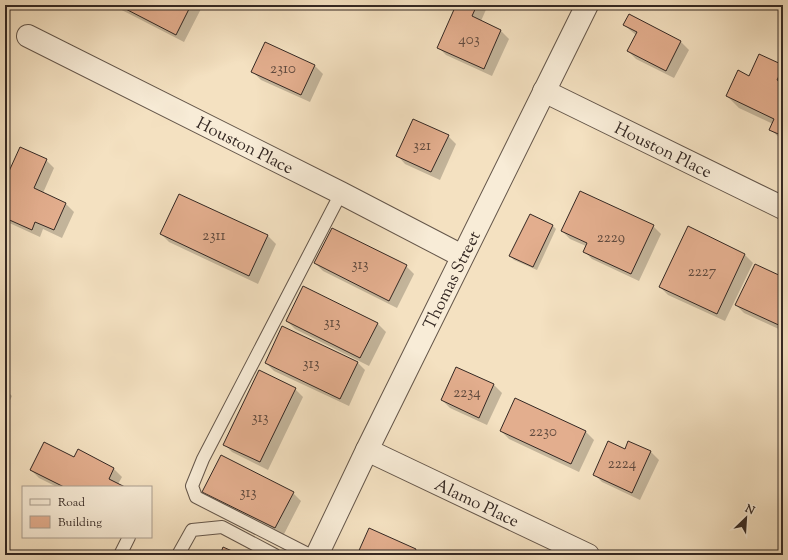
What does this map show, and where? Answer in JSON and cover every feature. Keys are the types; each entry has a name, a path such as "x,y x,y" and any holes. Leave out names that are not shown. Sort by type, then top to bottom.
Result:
{"street":[{"name":"Thomas Street","path":"317,555 462,256 587,5"},
{"name":"Houston Place","path":"28,36 341,193 462,256"},
{"name":"Houston Place","path":"544,91 783,208"},
{"name":"Alamo Place","path":"367,450 588,555"}],"lane":[{"path":"310,555 196,497 192,486 203,459 341,193"},
{"path":"178,555 192,530 222,527 275,555"},
{"path":"120,555 128,538"}],"building":[{"path":"118,5 191,5 176,35"},
{"path":"456,5 477,5 472,16 501,30 484,69 437,48"},
{"path":"629,14 681,41 666,71 627,51 637,32 623,25"},
{"path":"265,42 315,65 301,95 251,72"},
{"path":"759,54 783,65 777,80 783,83 783,136 769,130 774,119 726,96 738,70 749,76"},
{"path":"413,119 449,135 431,172 396,156"},
{"path":"20,147 47,159 34,188 66,203 54,230 35,222 32,230 5,218 5,180"},
{"path":"580,191 654,225 631,274 583,252 587,243 561,231"},
{"path":"179,194 268,235 249,276 160,234"},
{"path":"530,214 553,225 533,267 509,256"},
{"path":"688,226 745,254 717,314 659,287"},
{"path":"332,228 407,265 389,301 314,263"},
{"path":"755,264 783,277 783,327 735,305"},
{"path":"303,286 378,323 360,358 286,321"},
{"path":"282,326 358,362 340,399 265,363"},
{"path":"456,367 494,384 479,418 441,400"},
{"path":"259,370 296,388 260,462 223,445"},
{"path":"515,398 586,431 571,464 500,431"},
{"path":"608,441 625,449 628,441 651,451 632,493 593,475"},
{"path":"44,442 74,457 78,449 114,468 109,479 123,486 62,486 30,470"},
{"path":"221,455 294,492 275,528 202,492"},
{"path":"369,528 416,549 414,555 357,555"},
{"path":"223,547 241,555 220,555"}]}
